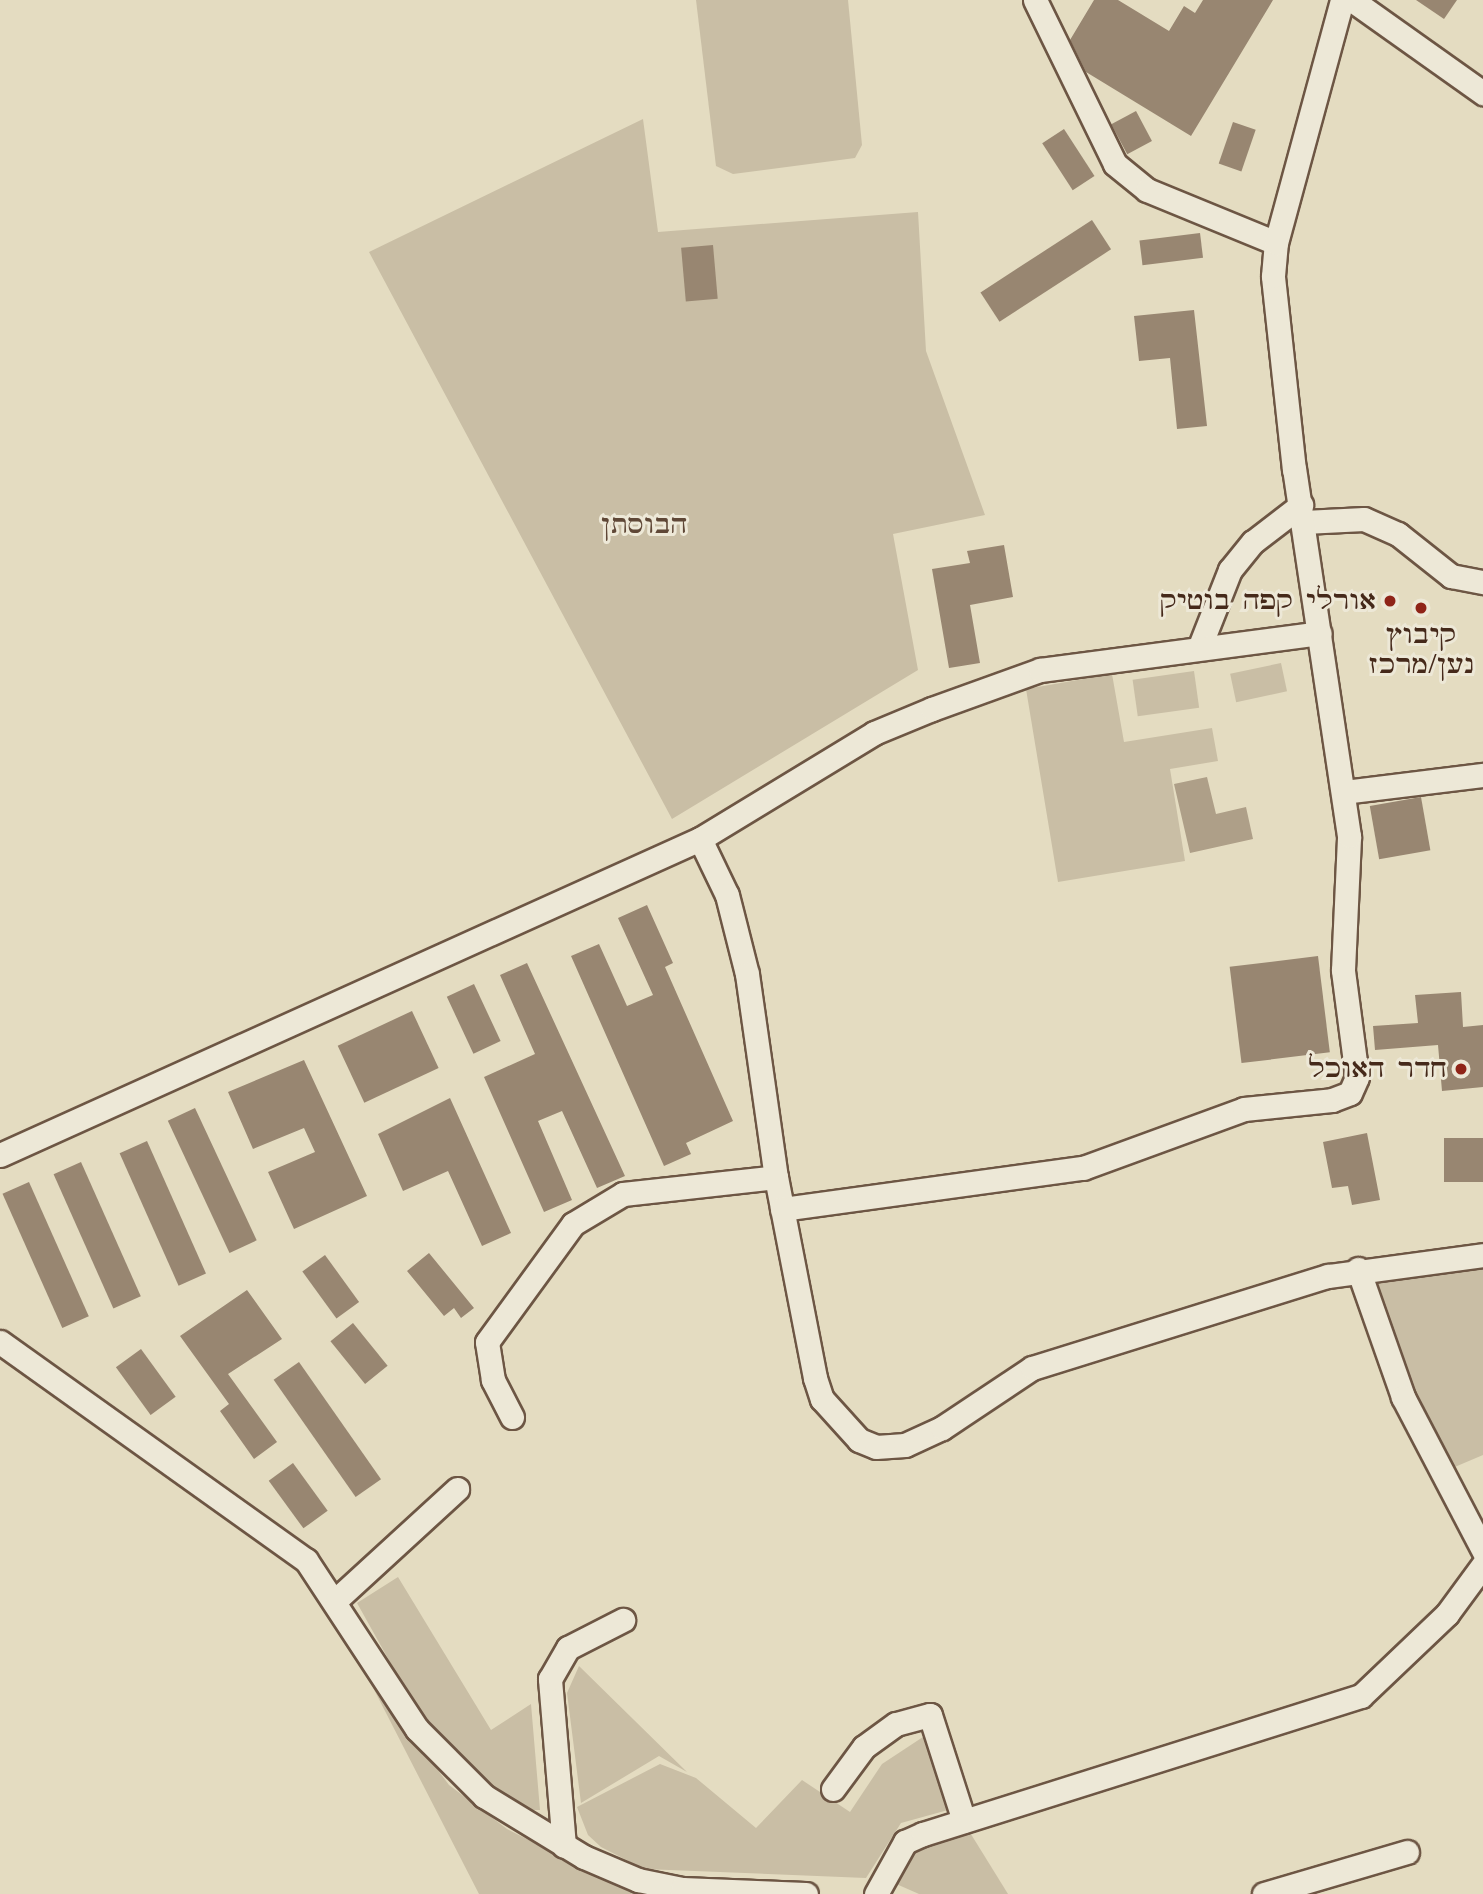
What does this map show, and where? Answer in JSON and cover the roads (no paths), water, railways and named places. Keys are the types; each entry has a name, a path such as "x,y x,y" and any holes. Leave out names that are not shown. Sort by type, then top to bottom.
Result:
{"street":[{"path":"1035,0 1115,164 1147,190 1276,243"},
{"path":"782,1209 1083,1168 1244,1109 1350,1093 1357,1077 1343,970 1352,873 1344,792 1276,311 1276,243 1342,0"},
{"path":"1352,0 1483,93"},
{"path":"1200,646 1230,570 1253,542 1303,513 1364,519 1398,534 1451,576 1483,582"},
{"path":"0,1155 700,839 874,733 945,704 1040,670 1200,646 1321,633"},
{"path":"1344,792 1483,775"},
{"path":"700,839 727,895 747,974 776,1177 822,1399 859,1440 876,1447 905,1445 943,1428 1032,1368 1358,1269 1483,1255"},
{"path":"512,1417 493,1380 487,1342 573,1224 623,1194 776,1177"},
{"path":"1358,1269 1403,1397 1483,1550"},
{"path":"0,1342 306,1560 337,1599 418,1729 447,1764 484,1796 564,1846 638,1880 682,1889 806,1894"},
{"path":"337,1599 457,1489"},
{"path":"876,1894 905,1842 1361,1696 1447,1614 1483,1565"},
{"path":"564,1846 550,1679 568,1648 623,1620"},
{"path":"833,1789 864,1747 896,1724 930,1715 964,1821"},
{"path":"1264,1894 1407,1852"}],"place":[{"name":"אורלי קפה בוטיק","path":"1390,601"},
{"name":"קיבוץ נען/מרכז","path":"1421,608"},
{"name":"חדר האוכל","path":"1461,1069"}],"park label":[{"name":"הבוסתן","path":"644,525"}]}
